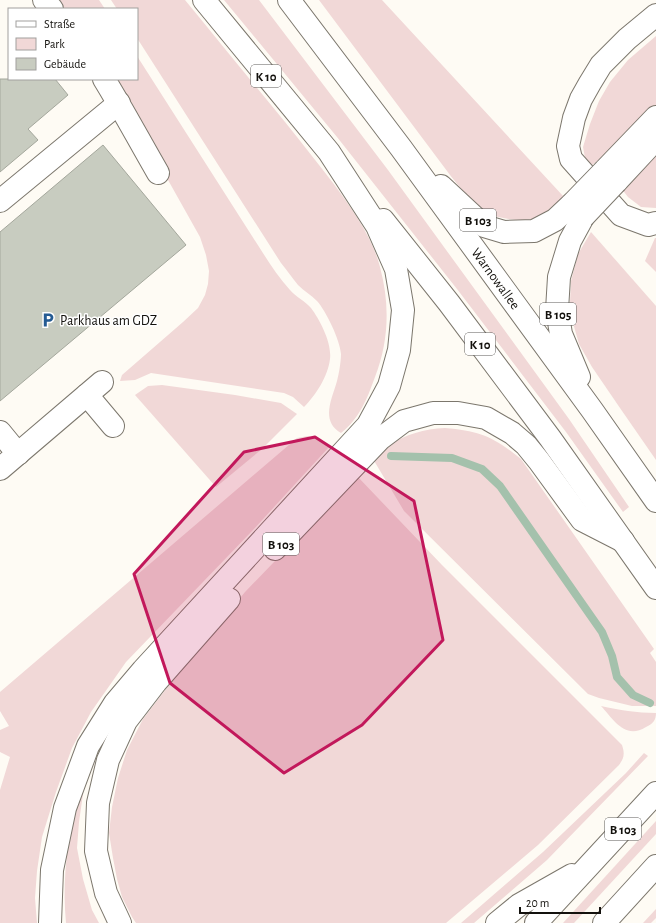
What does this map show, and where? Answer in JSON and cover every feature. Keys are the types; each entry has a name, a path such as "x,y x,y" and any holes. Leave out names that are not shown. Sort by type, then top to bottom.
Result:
{"main road":[{"path":"44,0 51,8"},
{"name":"K 10","path":"204,0 329,152 449,303 550,438 624,542"},
{"name":"Warnowallee","path":"289,0 401,148 592,410 656,501"},
{"path":"656,15 627,39 601,65 584,94 574,118 568,146 571,159 621,215 648,224 656,223"},
{"path":"105,80 158,173"},
{"path":"0,201 119,103"},
{"path":"610,176 656,117"},
{"name":"B 105","path":"592,410 561,334 557,310 559,277 570,241 577,210 610,176 656,139"},
{"name":"B 103","path":"401,148 484,226 504,232 534,231 577,210"},
{"path":"50,923 52,870 65,808 88,746 115,703 143,670 368,425 389,386 399,350 403,310 396,269 378,226 329,152"},
{"path":"0,469 94,389 113,426"},
{"name":"B 103","path":"120,923 106,893 96,851 98,803 108,760 126,722 156,682 241,585 380,439 404,421 433,413 458,413 486,418 512,433 526,445 582,520 624,542"},
{"path":"0,432 18,454"},
{"path":"624,542 656,588"},
{"name":"B 103","path":"536,923 656,793"},
{"name":"B 103","path":"497,923 519,905 590,865"},
{"path":"604,923 656,866"}],"highlighted area":[{"path":"315,437 414,501 443,640 362,725 284,773 170,683 134,574 244,452"}],"green space":[{"path":"52,0 99,0 104,8 59,8"},
{"path":"111,0 185,0 321,167 361,223 367,234 380,267 383,281 387,309 385,336 380,363 366,400 353,421 341,433 335,428 329,416 329,409 337,381 341,354 338,341 328,318 317,301 298,285 281,263 138,40 138,8 116,8"},
{"path":"224,0 259,0 388,170 569,419 629,507 623,512 566,432 457,289 337,137"},
{"path":"319,0 382,0 564,197 548,213 536,219 530,220 500,217 493,215 479,207 467,196 450,175"},
{"path":"656,36 656,117 600,164 597,161 591,166 586,163 583,147 599,101 610,82 628,60"},
{"path":"138,58 271,266 290,290 311,308 318,319 327,339 330,359 327,372 321,385 304,407 293,397 284,393 151,373 135,380 120,381 122,375 198,308 205,295 209,271 200,237 111,80 138,80"},
{"path":"656,139 656,208 641,207 628,197 621,188"},
{"path":"591,232 656,306 656,460 592,367 579,344 573,323 570,302 571,281 578,254"},
{"path":"656,238 656,272 645,261"},
{"path":"162,385 281,403 297,414 262,449 216,487 135,395 148,386"},
{"path":"445,428 468,431 486,436 503,445 521,459 654,649 650,653 656,662 656,706 632,706 588,694 404,511 373,459 386,447 408,435 422,431"},
{"path":"308,436 321,440 330,446 253,530 126,662 91,712 72,748 42,837 35,898 37,923 0,923 0,790 10,757 0,752 0,730 9,726 0,711 0,692 297,438"},
{"path":"357,476 442,565 622,745 624,756 619,765 538,845 446,923 136,923 122,897 117,879 109,833 112,807 118,778 127,750 143,719 245,592"},
{"path":"601,706 628,711 656,713 655,720 651,725 639,730 626,730 620,727"},
{"path":"644,753 648,756 547,860 474,923 461,923 543,852 626,773"},
{"path":"84,787 77,848 83,879 92,910 99,923 66,923 66,859 74,818"},
{"path":"656,821 656,834 574,923 563,923"},
{"path":"656,909 656,918 651,923 643,923"}],"building":[{"path":"0,79 56,80 68,95 28,129 38,140 0,172"},
{"name":"Parkhaus am GDZ","path":"103,145 186,245 0,401 0,232"}],"waterway":[{"path":"391,456 452,458 482,469 500,486 602,632 612,656 617,677 633,695 650,703"}],"place":[{"name":"Parkhaus am GDZ","path":"48,320"}]}
